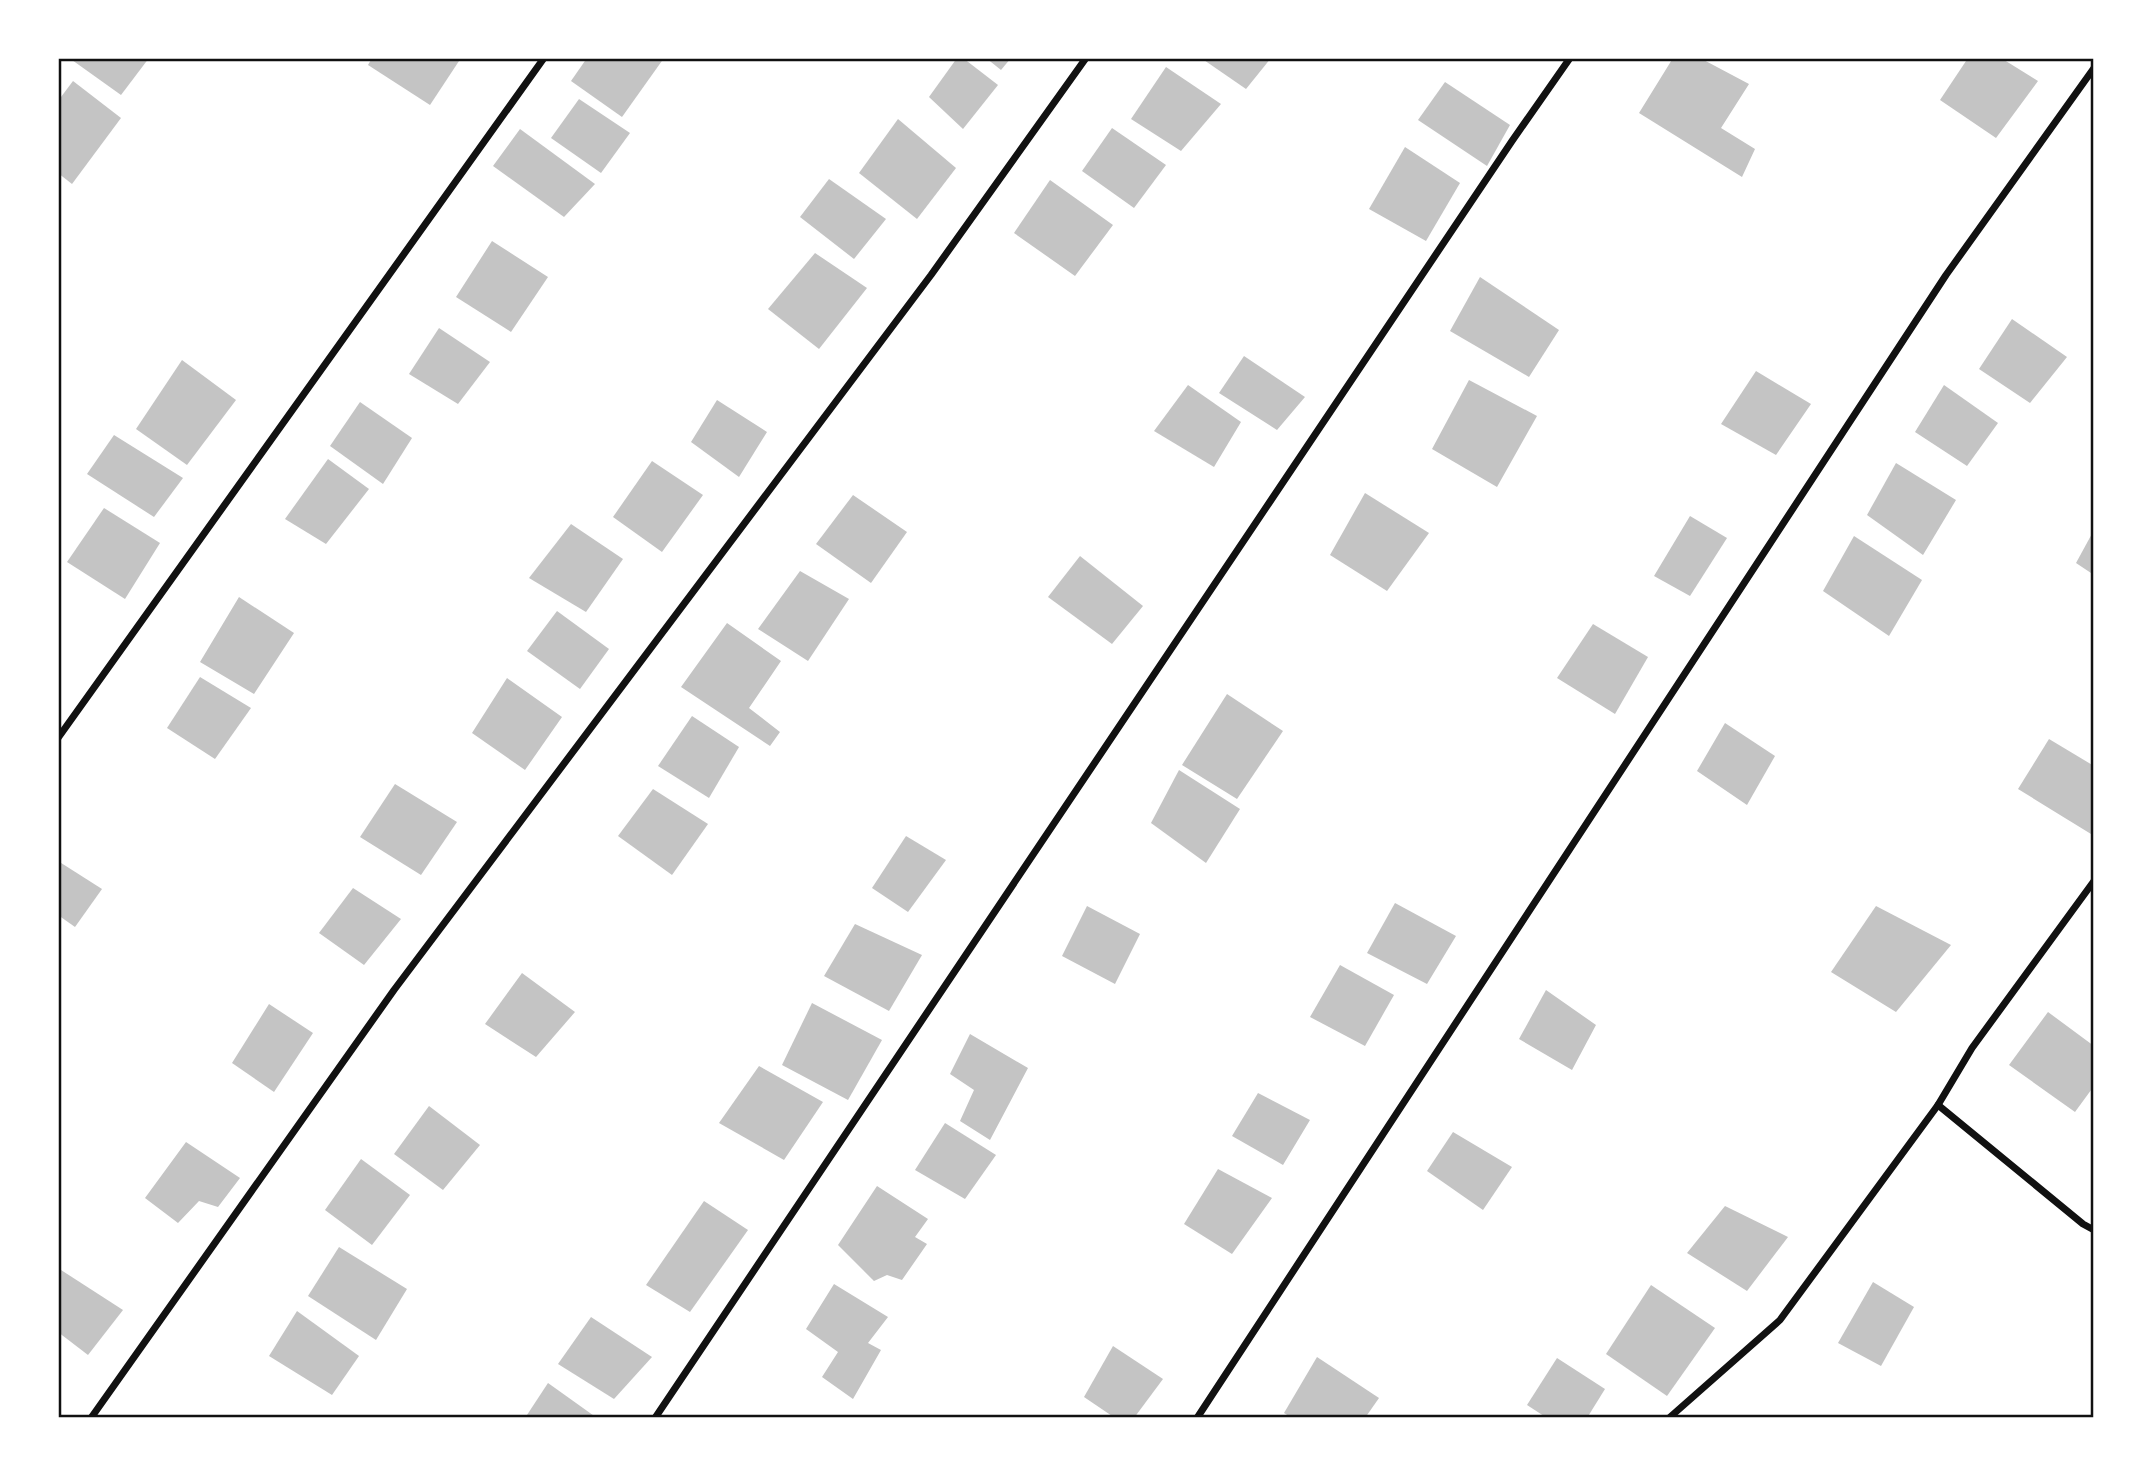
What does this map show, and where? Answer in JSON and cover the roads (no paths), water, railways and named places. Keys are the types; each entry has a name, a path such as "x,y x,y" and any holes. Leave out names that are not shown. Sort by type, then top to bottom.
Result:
{"street":[{"path":"58,738 544,58"},
{"path":"90,1418 394,990 931,275 1086,58"},
{"path":"655,1418 1570,58"},
{"path":"1197,1418 1938,286 2094,68"},
{"path":"1669,1418 1780,1320 1938,1105 1972,1048 2094,881"},
{"path":"1938,1105 2083,1224 2094,1230"}]}
